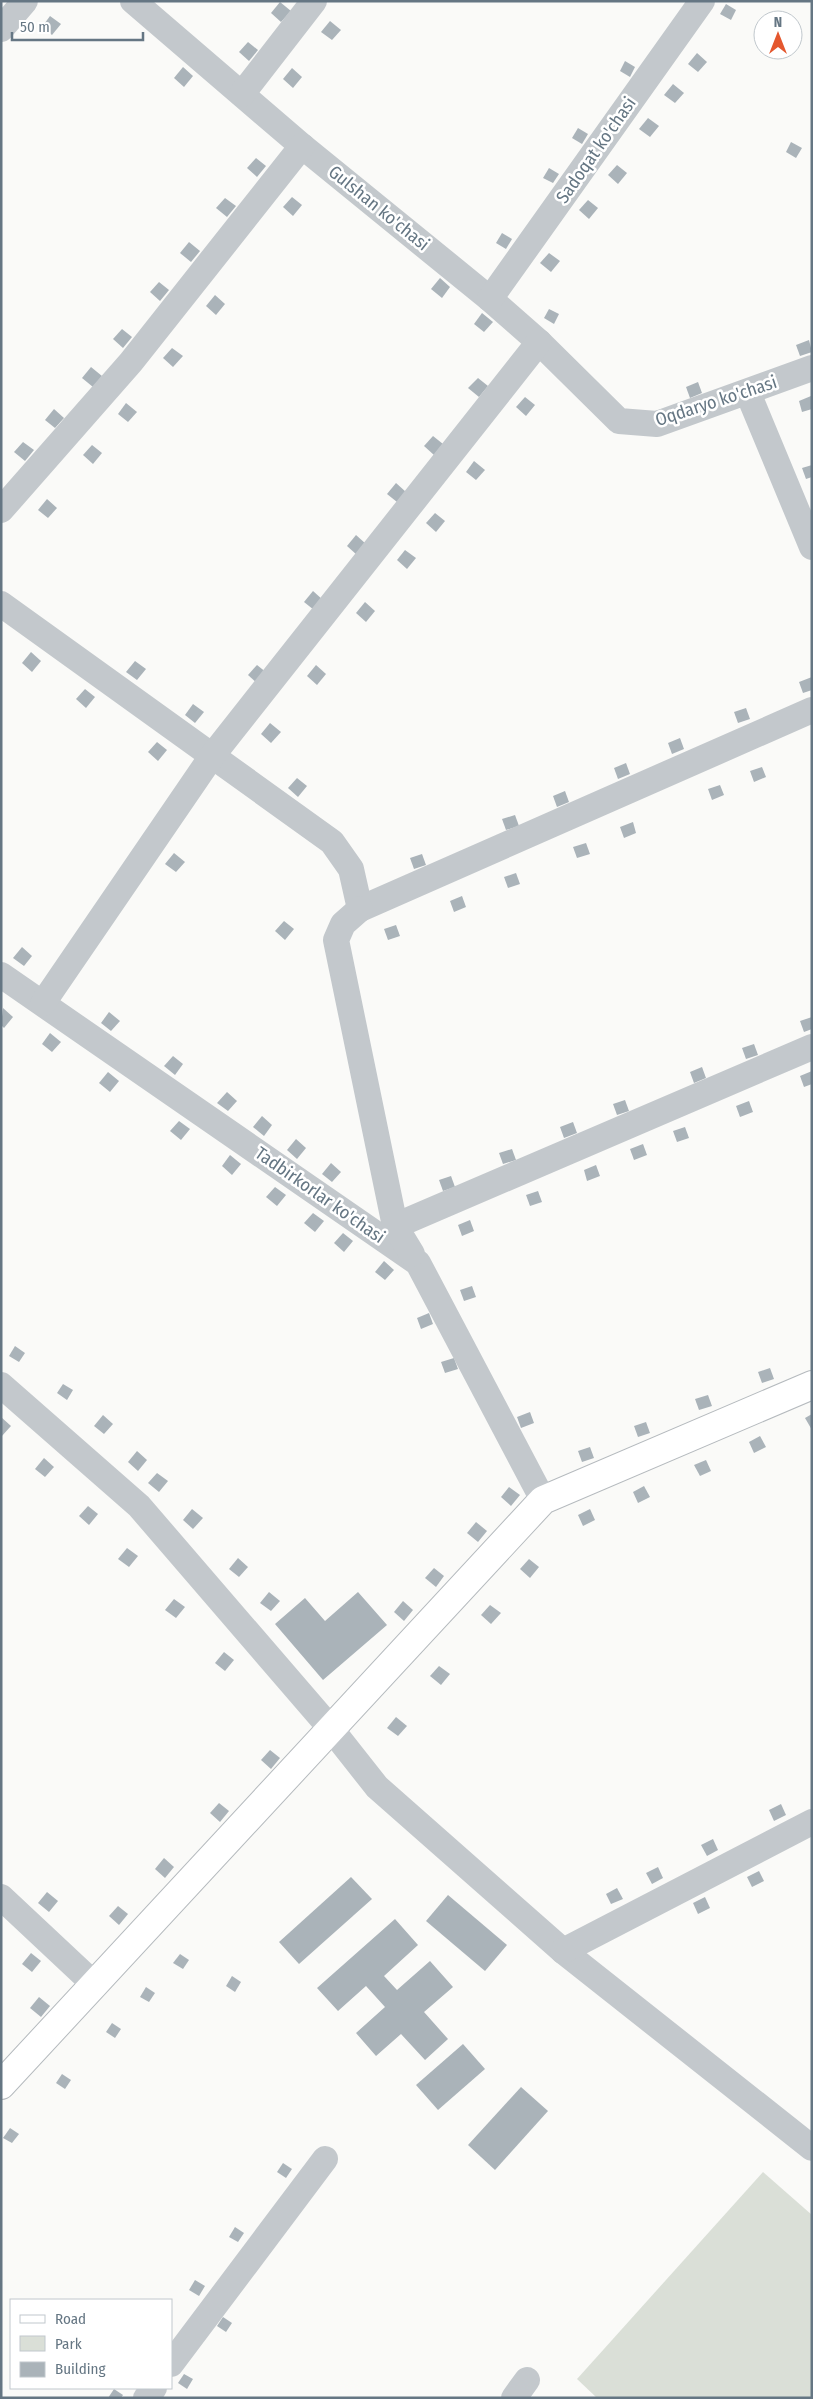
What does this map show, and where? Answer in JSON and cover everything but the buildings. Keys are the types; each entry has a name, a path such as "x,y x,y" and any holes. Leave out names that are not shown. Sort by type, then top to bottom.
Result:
{"main road":[{"path":"1,2085 332,1730 543,1500 812,1385"}],"street":[{"path":"1,30 26,1"},
{"name":"Gulshan ko'chasi","path":"133,1 302,146 490,299 539,342 618,421"},
{"path":"242,94 314,1"},
{"name":"Sadoqat ko'chasi","path":"490,299 702,1"},
{"path":"1,510 131,362 302,146"},
{"path":"43,1003 212,756 539,342"},
{"name":"Oqdaryo ko'chasi","path":"618,421 657,424 748,393 812,368"},
{"path":"748,393 812,547"},
{"path":"1,604 332,842 351,868 360,910"},
{"path":"418,1263 395,1226 336,940 343,924 360,910 812,710"},
{"name":"Tadbirkorlar ko'chasi","path":"1,975 418,1263 543,1500"},
{"path":"395,1226 812,1047"},
{"path":"1,1385 139,1506 332,1730 377,1787 563,1951 812,2148"},
{"path":"563,1951 812,1822"},
{"path":"1,1897 95,1985"},
{"path":"172,2363 325,2159"}],"green space":[{"path":"763,2172 812,2215 812,2398 597,2398 577,2379"}]}
